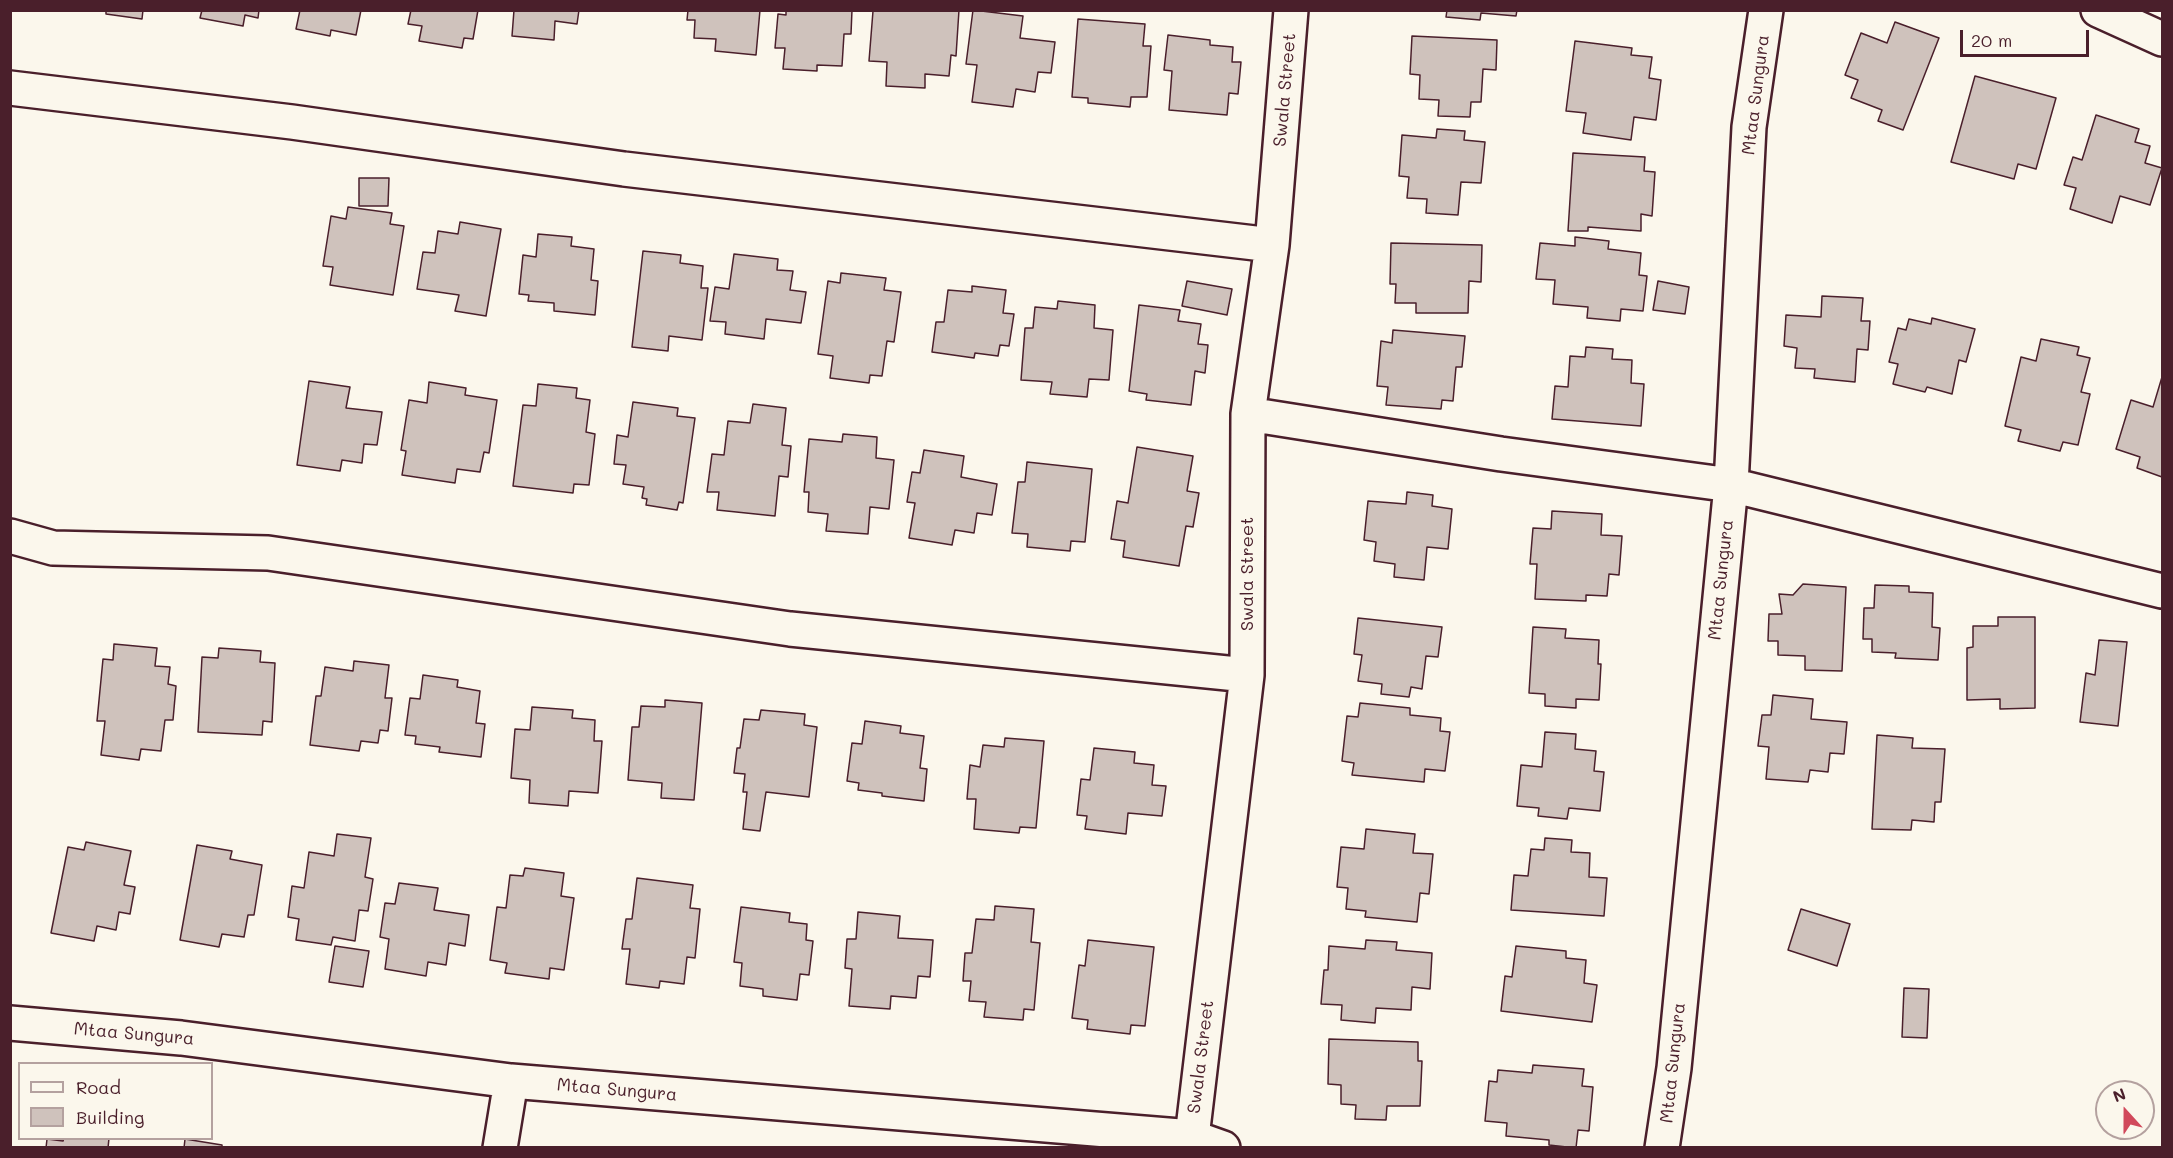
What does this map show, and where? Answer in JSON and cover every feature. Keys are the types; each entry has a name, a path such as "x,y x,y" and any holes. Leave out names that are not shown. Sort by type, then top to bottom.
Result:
{"street":[{"name":"Swala Street","path":"1192,1137 1247,675 1248,414 1272,245 1291,10"},
{"name":"Mtaa Sungura","path":"1662,1148 1674,1068 1731,485 1749,127 1766,10"},
{"path":"2098,10 2163,39"},
{"path":"10,88 292,122 624,169 1272,245"},
{"path":"1248,414 1501,454 1731,485 2163,591"},
{"path":"10,536 52,548 268,553 790,629 1247,675"},
{"name":"Mtaa Sungura","path":"10,1023 181,1038 512,1082 1192,1137 1224,1148"},
{"path":"500,1148 512,1082"}],"building":[{"path":"106,10 143,10 142,19 106,14"},
{"path":"202,10 259,10 258,18 245,15 243,26 200,18"},
{"path":"300,10 361,10 356,35 331,30 330,36 296,29"},
{"path":"411,10 478,10 473,39 464,38 462,48 419,41 422,26 408,24"},
{"path":"514,10 579,10 577,24 555,21 554,40 512,36"},
{"path":"688,10 760,10 756,55 715,51 716,39 694,38 695,20 687,20"},
{"path":"786,10 852,10 851,34 844,34 842,66 817,65 817,71 783,69 785,48 775,48 778,14 786,15"},
{"path":"959,10 956,56 951,55 949,76 925,74 925,88 886,86 887,62 869,61 873,11"},
{"path":"973,10 1023,16 1020,38 1055,42 1051,73 1038,72 1035,92 1016,89 1013,107 972,102 977,65 966,64"},
{"path":"1447,10 1517,10 1516,16 1481,13 1480,20 1446,17"},
{"path":"1078,19 1145,24 1143,46 1151,46 1147,97 1131,97 1130,107 1088,103 1088,98 1072,97"},
{"path":"1895,22 1939,38 1903,130 1878,121 1882,110 1851,98 1858,80 1845,75 1861,33 1887,43"},
{"path":"1168,35 1210,40 1210,45 1233,47 1232,62 1241,62 1238,94 1229,93 1227,115 1169,110 1172,71 1164,70"},
{"path":"1412,36 1497,40 1496,70 1483,69 1481,102 1471,102 1470,117 1438,116 1439,100 1419,99 1420,75 1410,74"},
{"path":"1575,41 1632,48 1631,55 1652,57 1649,78 1661,80 1656,120 1634,117 1631,140 1583,133 1586,113 1566,111"},
{"path":"1975,76 2056,98 2036,169 2018,164 2014,179 1951,162"},
{"path":"2096,115 2139,129 2135,142 2150,146 2145,163 2162,168 2150,205 2120,196 2112,223 2070,209 2076,188 2064,185 2073,157 2082,160"},
{"path":"1437,129 1465,131 1464,140 1485,142 1481,183 1461,182 1458,215 1426,213 1427,199 1407,198 1409,177 1399,176 1402,135 1436,138"},
{"path":"1573,153 1645,157 1644,171 1655,172 1652,216 1641,214 1641,231 1588,227 1588,231 1568,231"},
{"path":"359,178 389,178 388,206 359,206"},
{"path":"348,207 392,213 390,224 404,226 393,295 330,285 333,267 323,266 331,216 346,219"},
{"path":"460,222 501,229 486,316 455,311 459,295 417,289 423,252 435,253 438,231 458,234"},
{"path":"538,234 572,237 571,246 594,249 591,280 598,281 595,315 554,311 554,303 528,301 529,295 519,294 523,255 536,257"},
{"path":"1575,237 1609,241 1608,249 1641,253 1639,275 1647,276 1643,311 1621,309 1620,321 1587,318 1588,307 1553,304 1555,280 1536,279 1540,243 1575,246"},
{"path":"1391,243 1482,245 1481,282 1469,281 1468,313 1416,313 1416,303 1395,303 1396,284 1390,284"},
{"path":"643,251 681,255 680,263 703,266 701,288 708,288 702,340 669,336 668,351 632,347"},
{"path":"734,254 778,259 777,270 793,271 790,290 806,292 801,323 766,319 764,339 725,334 726,322 710,321 715,287 729,289"},
{"path":"841,273 886,278 884,290 901,292 894,342 887,341 882,376 870,375 869,383 830,378 833,356 818,354 828,281 840,283"},
{"path":"1187,281 1232,289 1227,315 1182,306"},
{"path":"1658,281 1689,287 1685,314 1653,310"},
{"path":"972,286 1006,290 1003,313 1014,314 1009,346 1000,345 998,356 975,353 974,358 932,352 936,322 944,322 948,290 972,292"},
{"path":"1822,296 1863,298 1861,321 1870,321 1868,350 1857,349 1855,382 1814,378 1815,369 1795,368 1797,348 1784,346 1786,315 1821,317"},
{"path":"1058,301 1095,305 1094,328 1113,330 1109,380 1089,379 1087,397 1050,394 1052,382 1021,380 1025,328 1033,328 1035,307 1057,309"},
{"path":"1139,305 1180,310 1178,321 1201,324 1198,344 1208,345 1205,373 1195,371 1191,405 1146,400 1147,394 1129,391"},
{"path":"1932,318 1975,329 1966,362 1959,360 1952,394 1927,387 1925,392 1893,384 1898,364 1889,362 1898,328 1906,330 1909,319 1931,324"},
{"path":"1393,330 1465,336 1462,367 1456,367 1453,401 1442,400 1441,409 1386,405 1388,387 1377,386 1381,341 1392,343"},
{"path":"2041,339 2079,347 2077,355 2090,358 2081,392 2090,394 2078,445 2063,442 2060,451 2018,441 2021,430 2005,426 2021,357 2036,361"},
{"path":"1586,347 1613,349 1612,359 1632,360 1631,383 1644,384 1641,426 1552,419 1555,386 1568,387 1570,356 1585,357"},
{"path":"2162,377 2162,477 2137,468 2140,457 2116,449 2131,400 2153,407"},
{"path":"309,381 350,387 346,408 382,412 377,445 364,444 362,463 342,460 340,471 297,465"},
{"path":"429,382 466,388 465,395 497,400 489,453 484,452 480,472 457,469 455,483 402,475 406,451 401,450 409,400 427,403"},
{"path":"538,384 577,388 576,398 590,400 586,432 595,434 589,485 574,484 573,493 513,486 523,405 536,406"},
{"path":"633,402 678,408 677,416 695,418 683,503 679,502 677,510 646,505 647,499 642,498 644,487 623,484 626,465 614,464 617,435 628,437"},
{"path":"753,404 786,408 782,445 791,446 788,477 779,476 775,516 717,510 719,492 707,492 712,454 724,455 728,421 750,423"},
{"path":"843,434 877,437 876,458 894,460 889,509 870,507 868,534 826,531 828,514 808,512 809,492 804,492 809,439 842,442"},
{"path":"1137,447 1193,456 1187,491 1199,493 1193,527 1186,526 1179,566 1123,557 1125,541 1111,539 1117,501 1128,503"},
{"path":"924,450 964,456 961,477 997,484 992,515 977,513 974,533 955,530 952,545 909,538 915,503 907,502 912,472 920,473"},
{"path":"1027,462 1092,469 1085,542 1071,541 1070,551 1027,547 1028,534 1012,533 1018,482 1025,482"},
{"path":"1407,492 1433,495 1432,506 1452,509 1448,549 1427,547 1424,580 1394,577 1395,564 1374,561 1376,542 1364,540 1368,501 1406,504"},
{"path":"1552,511 1602,514 1601,535 1622,536 1619,575 1609,574 1607,596 1586,595 1586,601 1535,599 1537,564 1530,564 1533,528 1551,529"},
{"path":"1803,584 1846,587 1842,671 1805,670 1805,656 1778,655 1778,641 1768,641 1769,614 1782,614 1779,594 1793,595"},
{"path":"1875,585 1909,586 1909,592 1933,593 1932,627 1940,628 1938,660 1895,658 1896,653 1872,652 1872,639 1863,639 1864,608 1874,608"},
{"path":"1998,617 2035,617 2035,708 2000,709 2000,699 1967,700 1967,648 1973,647 1973,626 1998,626"},
{"path":"1358,618 1442,627 1438,657 1426,656 1422,689 1411,687 1409,697 1381,694 1382,684 1358,681 1362,655 1354,654"},
{"path":"1533,627 1566,629 1565,638 1599,640 1598,664 1601,664 1599,700 1576,699 1576,708 1545,706 1545,694 1529,693"},
{"path":"2099,640 2127,642 2118,726 2080,722 2086,673 2095,675"},
{"path":"114,644 157,648 155,666 170,667 168,684 176,686 173,720 165,720 161,751 141,749 139,760 101,755 105,721 97,721 103,659 113,660"},
{"path":"219,648 261,651 260,662 275,663 272,722 263,721 262,735 198,732 202,657 218,658"},
{"path":"354,661 389,665 385,698 392,698 388,731 380,730 378,743 361,741 359,751 310,745 316,696 321,696 325,667 353,671"},
{"path":"423,675 458,680 457,687 480,691 476,723 485,724 481,757 439,752 440,747 415,744 416,736 405,735 410,698 420,699"},
{"path":"1773,695 1813,699 1811,719 1847,722 1844,754 1830,753 1828,772 1810,770 1808,782 1766,779 1769,747 1758,746 1762,715 1771,715"},
{"path":"665,700 702,703 694,800 661,798 662,783 628,780 632,727 639,727 641,706 665,707"},
{"path":"1360,703 1410,708 1410,715 1441,718 1440,731 1450,732 1445,771 1425,769 1424,782 1352,775 1354,763 1342,761 1347,716 1358,717"},
{"path":"532,707 573,710 572,718 595,720 594,741 602,741 598,793 569,791 568,806 529,803 530,780 511,778 515,729 530,730"},
{"path":"761,710 805,714 804,725 817,727 809,797 766,792 760,831 743,829 747,792 743,792 745,774 734,773 744,719 759,720"},
{"path":"865,721 901,726 900,733 924,736 920,768 927,769 924,801 882,796 882,793 858,790 859,783 847,781 852,743 862,744"},
{"path":"1545,732 1576,734 1575,749 1596,751 1594,771 1604,772 1600,811 1569,808 1567,819 1538,816 1539,808 1517,806 1521,765 1542,767"},
{"path":"1877,735 1913,738 1912,748 1945,749 1941,802 1935,802 1934,822 1912,820 1911,830 1872,829"},
{"path":"1005,738 1044,741 1036,828 1020,827 1019,833 974,829 976,799 967,799 970,765 980,767 983,745 1004,747"},
{"path":"1094,748 1135,752 1134,763 1154,765 1152,785 1166,786 1162,816 1128,813 1126,834 1085,829 1087,816 1077,815 1081,779 1090,780"},
{"path":"1366,829 1415,834 1413,853 1433,854 1429,894 1420,893 1417,922 1365,917 1366,911 1346,909 1348,888 1337,887 1341,847 1364,849"},
{"path":"337,834 371,838 365,877 373,879 368,911 359,910 355,941 333,937 331,945 296,940 299,919 288,917 292,886 304,888 309,852 334,856"},
{"path":"1545,838 1572,840 1571,852 1590,853 1589,877 1607,878 1604,916 1511,910 1514,875 1528,876 1531,849 1544,850"},
{"path":"86,842 131,851 124,885 135,887 130,914 119,912 116,930 97,926 94,941 51,933 68,847 84,850"},
{"path":"197,845 232,851 230,859 262,865 254,915 248,915 244,937 222,934 219,947 180,940"},
{"path":"525,868 564,873 561,896 574,898 564,970 550,968 549,979 505,973 507,963 490,960 497,907 506,908 510,875 523,876"},
{"path":"637,878 693,885 690,908 700,909 695,958 687,957 684,984 660,981 659,988 626,984 630,949 622,949 626,919 632,919"},
{"path":"399,883 438,888 434,910 469,915 465,946 449,943 446,965 428,962 426,976 385,969 389,939 380,937 385,903 395,904"},
{"path":"995,906 1034,909 1031,942 1040,943 1034,1010 1024,1009 1023,1020 984,1017 986,1002 969,1001 971,981 963,981 965,953 972,953 976,919 994,920"},
{"path":"741,907 790,913 789,922 807,924 806,940 813,941 809,975 800,974 797,1000 763,996 763,989 740,986 742,963 734,962"},
{"path":"1801,909 1850,924 1837,966 1788,950"},
{"path":"858,912 900,916 898,938 933,940 930,977 918,976 916,998 891,996 890,1009 849,1006 852,969 845,968 847,939 856,939"},
{"path":"1088,940 1154,947 1145,1026 1131,1025 1130,1034 1087,1029 1088,1020 1072,1018 1079,965 1085,966"},
{"path":"1366,940 1397,942 1396,950 1432,953 1430,989 1412,987 1411,1010 1376,1008 1375,1023 1341,1020 1342,1005 1321,1004 1324,970 1328,970 1329,946 1365,949"},
{"path":"335,946 369,951 363,987 329,982"},
{"path":"1516,946 1566,951 1566,958 1586,960 1584,983 1597,985 1592,1022 1501,1011 1505,976 1512,977"},
{"path":"1904,988 1929,989 1927,1038 1902,1037"},
{"path":"1329,1039 1418,1042 1418,1061 1422,1061 1420,1106 1387,1106 1386,1120 1355,1119 1356,1105 1341,1104 1341,1085 1328,1084"},
{"path":"1533,1065 1584,1069 1582,1086 1593,1087 1589,1131 1578,1130 1576,1148 1549,1145 1549,1140 1506,1136 1507,1123 1485,1121 1489,1081 1497,1082 1498,1070 1532,1073"},
{"path":"47,1140 109,1140 108,1148 46,1148"},
{"path":"185,1140 222,1145 222,1148 184,1148"}]}
